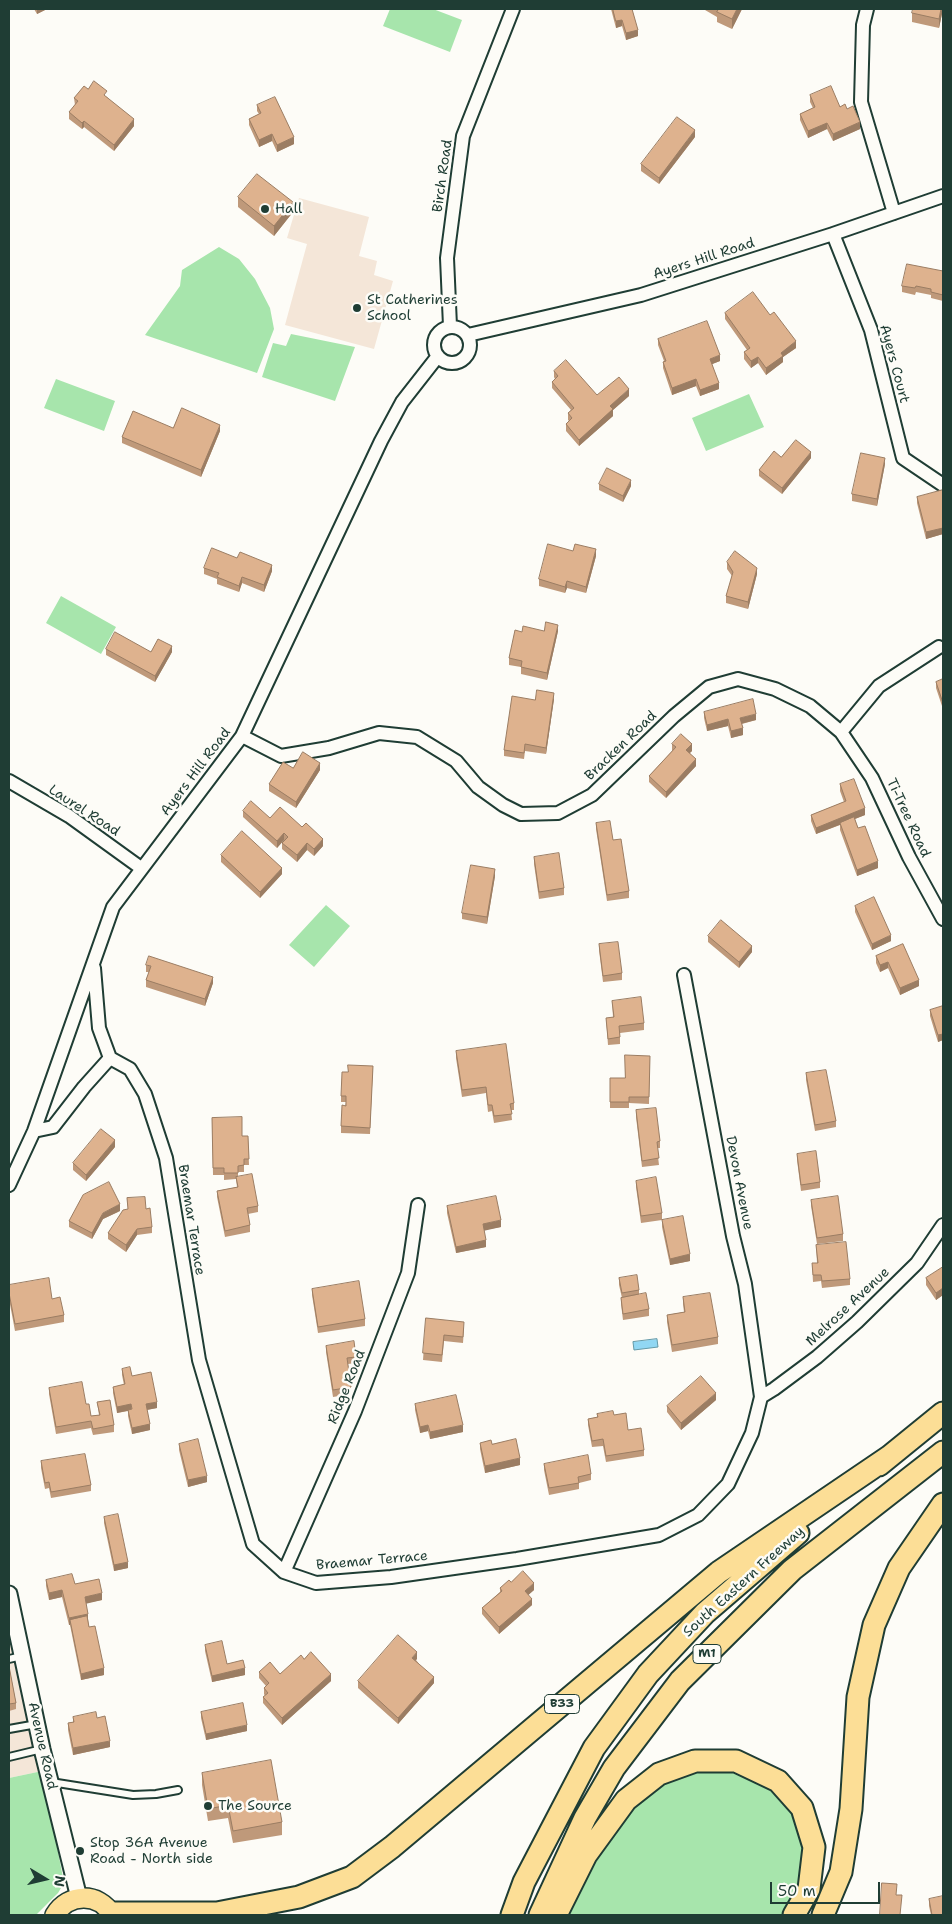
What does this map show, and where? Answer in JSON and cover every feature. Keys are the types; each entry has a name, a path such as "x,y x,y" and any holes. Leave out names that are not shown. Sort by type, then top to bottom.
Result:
{"highway":[{"name":"South Eastern Freeway","path":"512,1915 524,1882 594,1748 648,1674 705,1613 943,1413"},
{"name":"South Eastern Freeway","path":"540,1915 585,1818 614,1768 680,1680 792,1570 943,1452"},
{"name":"B33","path":"217,1913 299,1897 352,1877 392,1847 719,1572 890,1456"},
{"path":"824,1915 841,1872 851,1809 858,1698 874,1624 898,1568 943,1504"},
{"path":"556,1915 586,1855 626,1800 659,1774 695,1761 736,1762 778,1781 802,1808 814,1848 809,1890 794,1915"},
{"name":"B33","path":"112,1914 217,1913 276,1915"}],"main road":[{"path":"52,1913 64,1904 79,1898"},
{"name":"B33","path":"79,1898 89,1898 98,1901 106,1906 112,1914"}],"street":[{"name":"Birch Road","path":"450,326 447,258 463,136 514,9"},
{"path":"868,9 863,25 861,102 894,213"},
{"name":"Ayers Hill Road","path":"468,335 641,295 832,234 943,196"},
{"name":"Ayers Court","path":"832,234 871,330 903,458 943,485"},
{"path":"450,326 460,328 468,335 470,347 465,358 454,363 438,356 434,344 444,328 450,326"},
{"name":"Ayers Hill Road","path":"9,1185 34,1131 113,907 242,736 381,441 402,402 438,356"},
{"path":"841,732 879,686 939,646"},
{"name":"Bracken Road","path":"242,736 281,756 329,748 379,733 417,738 456,761 478,787 503,805 521,814 558,813 592,795 681,710 709,687 724,683 738,680 775,689 810,706 841,732"},
{"name":"Ti-Tree Road","path":"841,732 872,778 908,857 943,918"},
{"name":"Laurel Road","path":"9,781 69,816 141,868"},
{"path":"34,1131 53,1128 84,1087 110,1058 99,1028 93,962"},
{"name":"Devon Avenue","path":"684,975 733,1236 745,1284 761,1396"},
{"name":"Braemar Terrace","path":"110,1058 130,1069 145,1094 166,1158 199,1360 253,1544 284,1572 316,1583 392,1577 517,1559 659,1535 698,1515 728,1484 752,1432 761,1396"},
{"name":"Ridge Road","path":"284,1572 355,1411 408,1273 418,1206"},
{"name":"Melrose Avenue","path":"761,1396 774,1389 817,1357 857,1322 917,1262 943,1225"},
{"name":"Avenue Road","path":"9,1594 15,1657 37,1724 79,1898"}],"lane":[{"path":"9,1730 37,1724"},
{"path":"9,1757 42,1749"},
{"path":"51,1782 133,1795 156,1794 178,1790"}],"shaded area":[{"path":"299,198 369,217 359,256 377,261 374,275 393,281 374,349 285,325 307,244 287,238"},
{"path":"9,1594 47,1770 9,1778"}],"green space":[{"path":"390,9 433,9 462,20 450,52 383,26"},
{"path":"219,247 239,259 255,279 270,308 274,329 257,373 145,335 180,286 182,270"},
{"path":"291,334 355,347 335,401 262,377 273,343 286,346"},
{"path":"56,379 115,401 104,431 44,408"},
{"path":"749,394 764,427 706,451 692,418"},
{"path":"61,596 116,627 101,654 46,623"},
{"path":"326,905 350,926 314,967 289,945"},
{"path":"695,1761 778,1781 814,1847 794,1915 559,1915 626,1800"},
{"path":"47,1770 45,1783 64,1883 58,1893 36,1915 9,1915 9,1778"}],"water":[{"path":"657,1339 658,1347 634,1350 633,1342"}],"building":[{"path":"613,9 632,9 638,30 626,33 622,20 616,21"},
{"path":"719,9 737,9 732,19 717,12"},
{"path":"913,9 941,9 939,19 912,13"},
{"path":"94,81 107,91 104,95 134,119 114,145 84,121 82,123 69,112 78,101 74,98 84,86 88,89"},
{"path":"831,86 840,107 845,104 847,109 853,106 860,122 833,134 827,123 808,131 800,114 815,107 810,95"},
{"path":"275,97 294,137 277,145 272,134 259,140 249,119 261,113 257,105"},
{"path":"677,117 695,130 659,178 641,164"},
{"name":"Hall","path":"257,174 293,202 274,226 238,197"},
{"path":"907,264 943,271 943,295 931,292 931,289 902,286"},
{"path":"753,292 770,315 774,312 796,341 781,353 783,356 766,368 758,357 751,361 744,352 750,348 725,313"},
{"path":"707,321 720,355 710,359 719,383 700,390 696,379 672,388 663,362 666,361 658,339"},
{"path":"566,360 597,395 619,377 629,389 610,406 613,409 579,440 566,424 572,418 568,413 574,408 552,382 558,376 554,371"},
{"path":"182,408 220,425 201,470 122,437 133,411 173,428"},
{"path":"796,440 811,452 782,488 759,470 774,451 781,457"},
{"path":"861,453 885,458 877,499 852,494"},
{"path":"607,468 631,480 623,496 599,484"},
{"path":"943,490 943,528 926,532 917,497"},
{"path":"548,544 573,551 575,544 596,549 586,587 567,581 565,587 539,579"},
{"path":"212,548 237,558 240,552 272,565 264,585 242,577 239,586 217,577 219,573 204,568"},
{"path":"735,551 757,568 748,602 726,596 733,572 727,562"},
{"path":"546,622 558,625 547,673 521,667 522,661 509,658 515,630 522,632 523,626 544,631"},
{"path":"115,632 151,652 158,639 172,646 155,676 106,649"},
{"path":"943,679 943,703 936,682"},
{"path":"537,690 554,693 546,748 525,744 524,753 504,750 512,696 535,700"},
{"path":"753,699 756,714 740,718 743,728 731,731 728,719 707,725 704,712"},
{"path":"681,734 692,744 686,750 696,759 666,792 649,776 676,747 672,744"},
{"path":"303,752 320,763 296,802 269,784 283,762 293,768"},
{"path":"854,779 865,808 816,828 811,815 846,801 840,784"},
{"path":"251,801 270,818 280,807 302,827 306,823 323,839 314,849 307,843 297,855 282,843 288,837 284,833 277,841 243,811"},
{"path":"854,817 858,828 865,826 878,861 857,870 840,823"},
{"path":"610,821 613,840 621,839 629,891 607,895 596,823"},
{"path":"242,831 282,868 260,892 221,855"},
{"path":"559,853 564,888 539,892 534,857"},
{"path":"471,865 495,869 487,917 462,913"},
{"path":"874,897 891,935 872,944 855,906"},
{"path":"721,920 752,946 739,962 708,936"},
{"path":"618,942 622,973 603,976 599,944"},
{"path":"903,944 919,980 900,988 888,962 880,965 876,956"},
{"path":"149,956 213,977 205,999 146,980 151,966 146,965"},
{"path":"641,997 644,1023 619,1026 620,1037 608,1039 606,1018 614,1017 612,1001"},
{"path":"943,1006 943,1034 938,1035 930,1010"},
{"path":"506,1044 514,1103 510,1104 512,1114 494,1116 492,1105 488,1105 486,1087 462,1090 456,1051"},
{"path":"625,1055 650,1056 649,1097 629,1097 629,1102 610,1102 610,1078 625,1078"},
{"path":"348,1065 373,1066 370,1128 341,1126 342,1105 346,1106 346,1096 341,1096 342,1072 348,1072"},
{"path":"826,1070 836,1121 815,1125 806,1073"},
{"path":"656,1108 660,1141 657,1142 659,1158 642,1161 636,1110"},
{"path":"242,1117 242,1136 248,1136 249,1159 244,1159 244,1165 238,1166 238,1173 224,1173 224,1168 213,1168 212,1118"},
{"path":"101,1129 115,1140 86,1175 73,1163"},
{"path":"816,1151 820,1182 801,1185 797,1154"},
{"path":"252,1174 258,1206 247,1208 250,1225 225,1231 217,1191 238,1187 236,1177"},
{"path":"656,1177 662,1213 641,1216 636,1181"},
{"path":"109,1182 120,1204 103,1213 92,1233 69,1221 83,1195"},
{"path":"496,1196 501,1220 483,1224 486,1240 456,1247 447,1206"},
{"path":"838,1196 843,1234 817,1238 811,1200"},
{"path":"145,1197 146,1209 150,1208 152,1227 137,1229 126,1245 108,1233 123,1210 128,1209 127,1198"},
{"path":"683,1216 690,1254 670,1259 662,1220"},
{"path":"846,1242 850,1279 822,1281 821,1275 813,1275 812,1263 818,1263 816,1245"},
{"path":"943,1267 943,1288 936,1293 926,1278"},
{"path":"637,1275 639,1290 622,1293 619,1278"},
{"path":"49,1278 52,1299 60,1297 64,1315 15,1324 9,1285"},
{"path":"359,1281 365,1319 318,1327 312,1289"},
{"path":"646,1293 649,1309 623,1314 621,1298"},
{"path":"710,1293 718,1337 672,1345 667,1315 685,1312 683,1297"},
{"path":"426,1318 464,1322 463,1337 444,1335 442,1355 423,1353"},
{"path":"354,1341 356,1357 347,1358 351,1387 333,1390 326,1346"},
{"path":"130,1367 132,1376 151,1372 157,1402 146,1404 150,1424 132,1428 128,1410 132,1409 131,1404 117,1407 113,1387 125,1384 122,1369"},
{"path":"701,1376 716,1393 681,1423 667,1406"},
{"path":"82,1382 86,1404 89,1404 91,1416 100,1415 97,1402 110,1400 114,1425 93,1429 91,1421 56,1427 49,1388"},
{"path":"456,1395 463,1425 430,1432 428,1425 420,1427 415,1404"},
{"path":"613,1411 614,1415 626,1413 628,1430 641,1428 644,1450 606,1456 603,1439 592,1441 588,1419 598,1417 597,1414"},
{"path":"198,1439 207,1476 188,1480 179,1444"},
{"path":"516,1439 520,1458 485,1466 480,1443 491,1440 492,1444"},
{"path":"85,1454 91,1485 51,1492 49,1482 45,1483 41,1461"},
{"path":"588,1455 591,1474 578,1477 579,1483 549,1488 544,1464"},
{"path":"118,1514 128,1562 114,1565 104,1517"},
{"path":"523,1571 534,1583 525,1591 532,1599 499,1627 482,1608 502,1591 500,1588 509,1580 511,1582"},
{"path":"72,1574 75,1584 99,1579 102,1593 85,1597 88,1614 69,1618 62,1590 49,1593 46,1580"},
{"path":"87,1616 89,1627 95,1626 104,1668 81,1674 70,1620"},
{"path":"398,1635 417,1652 412,1658 434,1677 398,1718 358,1681"},
{"path":"222,1641 227,1664 243,1660 245,1668 212,1676 205,1645"},
{"path":"311,1652 331,1674 282,1718 263,1697 268,1693 264,1688 269,1683 259,1672 270,1662 280,1674 301,1655 304,1659"},
{"path":"9,1666 16,1703 9,1704"},
{"path":"243,1703 247,1725 206,1734 201,1712"},
{"path":"96,1712 97,1718 105,1716 110,1741 73,1748 68,1723 74,1722 73,1717"},
{"path":"271,1760 282,1822 233,1831 228,1805 208,1809 202,1773"},
{"path":"882,1883 897,1884 896,1895 902,1895 900,1915 880,1915"},
{"path":"943,1896 943,1915 932,1915 929,1899"}],"place":[{"name":"Hall","path":"265,209"},
{"name":"St Catherines School","path":"357,308"},
{"name":"The Source","path":"208,1806"},
{"name":"Stop 36A Avenue Road - North side","path":"80,1851"}]}
